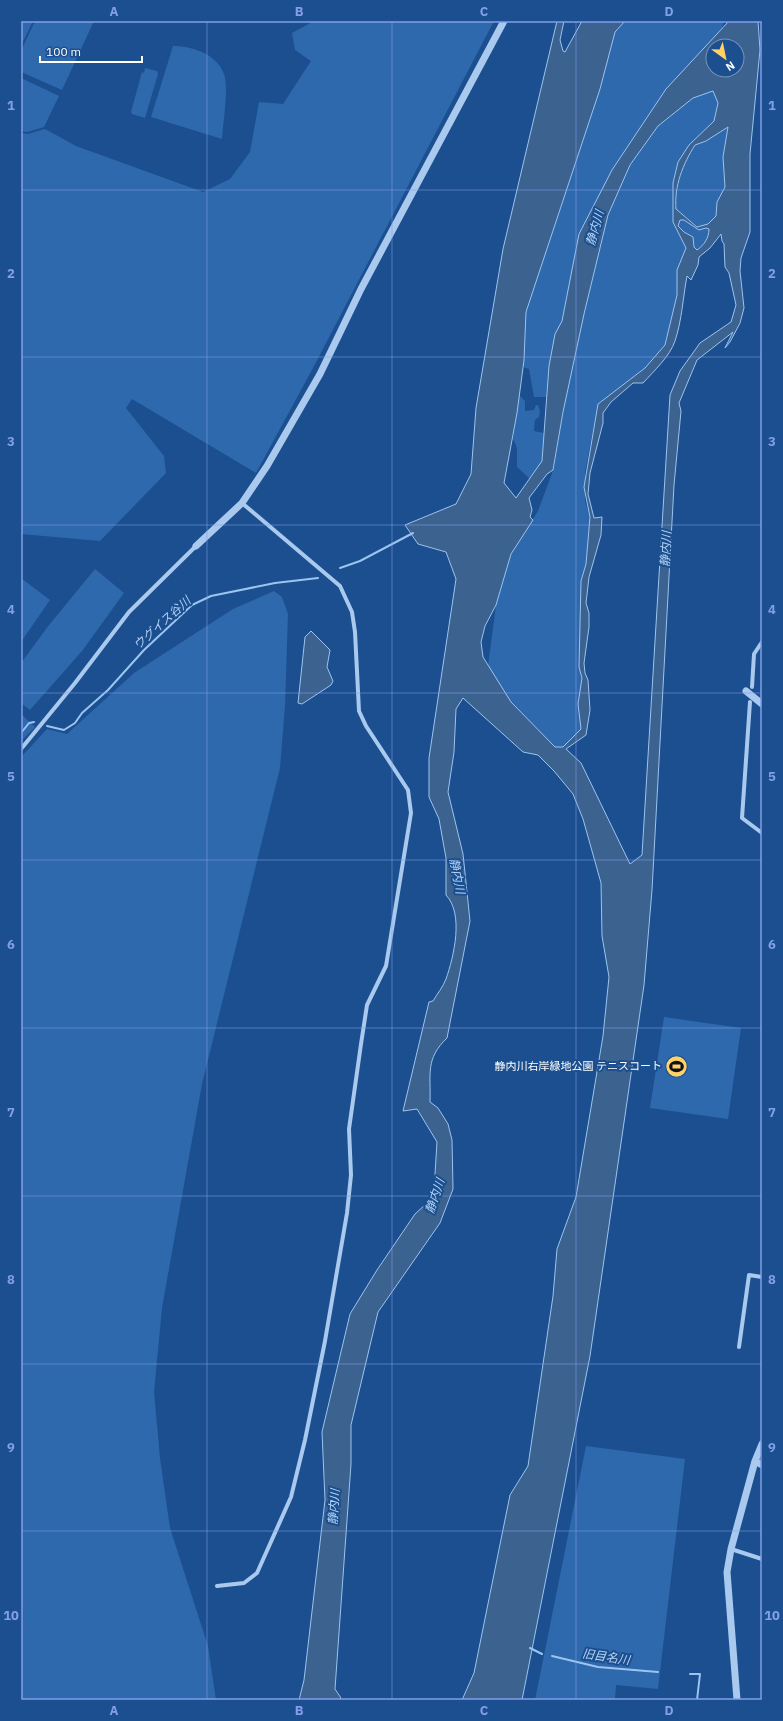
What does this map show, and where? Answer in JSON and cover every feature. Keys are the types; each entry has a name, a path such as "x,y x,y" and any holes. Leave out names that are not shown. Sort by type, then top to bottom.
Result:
{"street":[{"path":"21,749 75,683 129,612 242,503 267,466 320,374 361,289 504,21"},
{"path":"217,1586 244,1583 257,1573 291,1497 305,1440 347,1213 351,1175 349,1129 367,1005 386,966 411,813 408,790 366,726 359,711 355,632 352,612 340,586 242,503"},
{"path":"762,642 754,654 749,689 762,704"},
{"path":"750,702 742,818 762,833"},
{"path":"739,1347 749,1276 762,1277"},
{"path":"738,1700 728,1600 727,1572 731,1549 755,1462 762,1444"},
{"path":"755,1462 762,1466"},
{"path":"731,1549 762,1559"}],"shaded area":[{"path":"21,21 33,21 21,46"},
{"path":"35,21 94,21 62,90 21,72 21,51"},
{"path":"314,21 494,21 313,368 256,473 132,399 126,408 164,456 166,473 100,541 21,534 21,133 28,134 45,129 76,146 203,192 230,179 250,152 259,102 283,104 311,61 295,50 292,33"},
{"path":"625,21 724,21 722,28 714,38 705,38 705,50 612,170 552,348 546,397 534,397 529,369 523,367 526,312 600,89 615,32"},
{"path":"173,46 180,46 203,52 216,61 221,67 224,74 226,88 222,139 151,117"},
{"path":"145,68 157,71 158,74 145,118 132,114 131,112 142,72 144,73"},
{"path":"21,78 59,96 44,127 27,132 21,131"},
{"path":"713,90 718,103 714,121 689,145 678,162 673,183 673,222 686,248 677,270 677,295 665,345 645,368 598,404 585,472 585,501 590,517 586,564 581,582 579,667 582,678 578,704 581,729 563,747 555,747 511,702 488,666 496,605 511,554 538,511 554,468 563,412 584,314 608,215 630,165 658,126 693,98"},
{"path":"728,126 723,157 725,187 717,202 716,216 708,224 698,227 676,209 676,192 680,176 695,145 706,141"},
{"path":"680,219 699,230 706,228 709,229 705,241 697,250 694,247 693,237 684,232 678,226"},
{"path":"519,395 525,401 525,411 534,410 536,405 538,405 540,411 539,417 535,420 534,431 544,433 542,461 530,479 517,467 517,448 513,439"},
{"path":"95,569 124,593 82,651 30,710 21,703 21,663 49,625"},
{"path":"21,578 50,600 21,642"},
{"path":"274,591 282,597 288,614 285,706 280,768 202,1084 162,1308 154,1392 160,1458 170,1528 208,1646 216,1700 21,1700 21,757 47,729 67,734 134,673 233,609"},
{"path":"21,714 35,727 21,741"},
{"path":"664,1017 741,1028 728,1119 650,1108"},
{"path":"586,1446 685,1459 658,1689 616,1685 615,1700 535,1700"}],"water":[{"name":"静内川","path":"557,21 564,21 560,40 563,51 565,52 582,21 625,21 615,32 600,89 526,312 524,360 517,413 504,483 516,498 542,461 549,366 555,334 562,321 579,234 612,170 666,89 705,47 705,78 745,78 745,38 713,38 729,21 758,21 760,50 750,154 750,232 741,258 740,271 744,308 740,323 730,342 725,348 733,332 697,360 679,403 681,411 674,485 652,890 644,985 590,1356 522,1700 462,1700 474,1673 510,1495 528,1466 553,1296 557,1249 576,1197 603,1036 609,977 602,936 601,883 583,819 573,794 554,771 538,755 523,752 463,698 456,709 454,752 448,792 463,854 470,921 447,1038 435,1053 432,1060 430,1075 430,1102 438,1108 448,1124 452,1140 453,1189 440,1223 378,1312 351,1425 351,1464 335,1689 341,1698 339,1700 299,1700 304,1680 325,1500 322,1432 350,1314 377,1270 415,1214 426,1204 434,1190 437,1142 417,1109 403,1111 429,1002 433,1001 446,979 452,959 456,936 455,913 446,895 446,858 439,819 429,797 429,758 456,579 446,552 418,544 405,525 456,504 471,474 476,408 503,249","holes":["713,91 718,103 714,121 689,145 678,162 673,183 673,222 686,248 677,270 677,295 665,345 645,368 598,404 584,487 590,517 586,564 581,581 579,667 582,678 578,704 581,729 563,747 555,747 511,702 483,657 481,642 485,626 496,605 511,554 533,520 530,517 532,510 529,498 547,474 553,470 563,412 584,314 608,215 630,165 658,126 693,98","728,127 723,157 725,187 717,202 716,216 708,224 697,227 676,209 676,192 680,176 695,145 706,141","680,220 684,220 699,230 706,228 709,229 704,244 697,250 694,247 693,237 684,232 678,226","721,234 724,244 725,267 729,273 736,305 731,322 700,343 680,371 670,395 642,855 630,864 581,763 566,749 586,735 590,710 588,680 585,673 584,663 589,627 589,613 586,603 589,577 601,535 602,517 594,518 588,494 590,473 603,423 603,413 611,402 633,383 643,383 673,347 679,325 687,276 691,280 698,265 699,257 710,248"]},
{"path":"311,631 330,650 327,667 333,681 331,685 302,704 298,703 305,637"}],"waterway":[{"name":"ウグイス谷川","path":"340,568 360,561 413,533"},
{"name":"ウグイス谷川","path":"47,726 64,730 75,723 82,713 108,690 144,650 192,605 211,596 275,583 318,578"},
{"name":"ウグイス谷川","path":"21,733 29,723 34,722"},
{"name":"旧目名川","path":"530,1648 542,1654"},
{"name":"旧目名川","path":"552,1656 598,1667 658,1672"},
{"name":"旧目名川","path":"690,1674 700,1674 697,1700"}],"place":[{"name":"静内川右岸緑地公園 テニスコート","path":"677,1066"}]}
